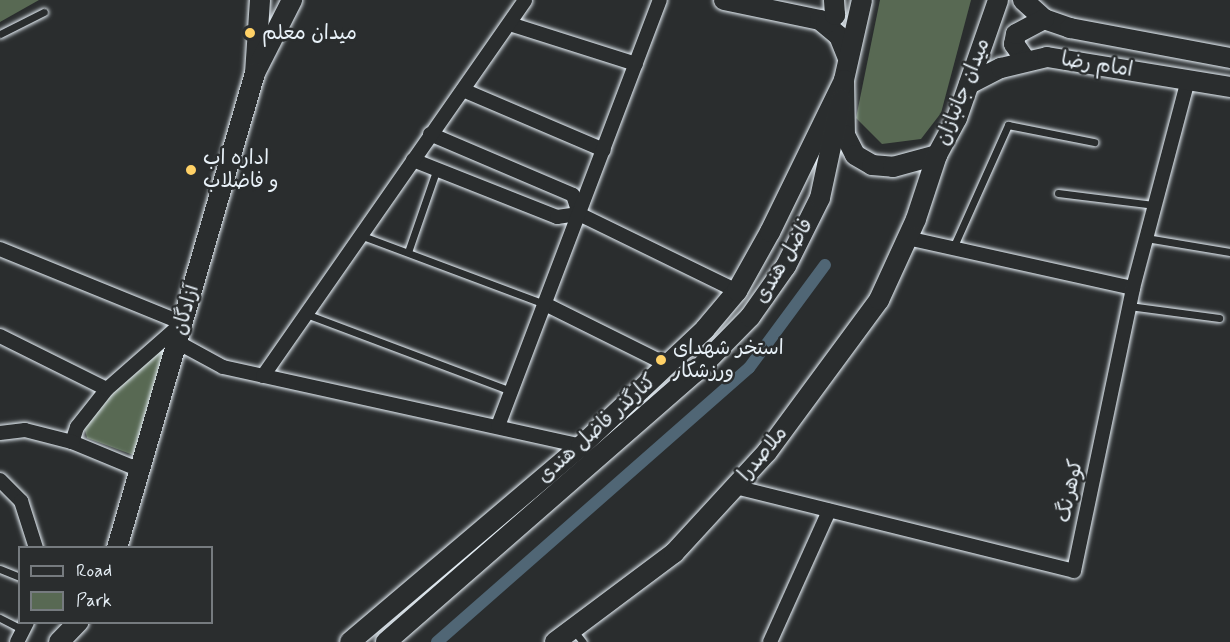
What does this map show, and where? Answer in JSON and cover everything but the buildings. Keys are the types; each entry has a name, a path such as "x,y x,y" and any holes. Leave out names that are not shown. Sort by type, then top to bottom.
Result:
{"main road":[{"path":"255,73 260,0"},
{"path":"255,73 292,0"},
{"path":"724,0 826,24 839,36 848,58"},
{"path":"826,24 835,15 834,0"},
{"name":"میدان جانبازان","path":"862,0 844,80 845,135 855,155 872,165 893,167 937,156 969,84 998,0"},
{"path":"1023,0 1044,19 1016,34 1014,44 1026,61"},
{"name":"امام رضا","path":"1044,19 1230,58"},
{"name":"امام رضا","path":"969,84 1026,61 1077,60 1230,87"},
{"name":"آزادگان","path":"118,546 255,73"},
{"name":"کنارگذر فاضل هندی","path":"350,642 581,446 668,365 737,291 844,80"},
{"name":"فاضل هندی","path":"386,642 654,410 750,317 786,266 820,198 844,80"},
{"name":"ملاصدرا","path":"555,642 578,635 674,553 774,444 879,300 916,219 937,156"},
{"path":"59,642 76,624"},
{"path":"77,642 88,624"}],"street":[{"path":"263,376 430,134 513,25 525,0"},
{"path":"498,426 660,0"},
{"path":"513,25 636,64"},
{"name":"کوهرنگ","path":"735,487 1074,571 1133,288 1188,80"},
{"path":"463,90 603,150"},
{"path":"430,134 573,195 579,214"},
{"path":"413,160 557,217 579,214 737,291"},
{"path":"907,238 1133,288"},
{"path":"0,249 179,333 223,367 581,446"},
{"path":"545,304 668,365"},
{"path":"72,442 77,427 107,389 179,333"},
{"path":"0,336 107,389"},
{"path":"0,433 25,430 72,442 140,470"},
{"path":"0,480 21,501 35,546"},
{"path":"770,642 829,511"}],"lane":[{"path":"0,34 44,12"},
{"path":"953,248 1008,125 1094,142"},
{"path":"408,252 436,171"},
{"path":"1058,193 1155,205"},
{"path":"360,235 545,304"},
{"path":"1146,238 1230,252"},
{"path":"1129,306 1219,318"},
{"path":"306,314 512,391"},
{"path":"0,569 18,576"},
{"path":"0,618 22,631"}],"green space":[{"path":"0,0 39,0 0,22"},
{"path":"880,0 971,0 941,113 921,139 882,144 856,118"},
{"path":"165,347 136,456 87,438 84,426 124,379"}],"waterway":[{"path":"437,642 749,368 825,265"}],"place":[{"name":"میدان معلم","path":"250,33"},
{"name":"اداره اب و فاضلاب","path":"191,170"},
{"name":"استخر شهدای ورزشکار","path":"661,360"}]}
